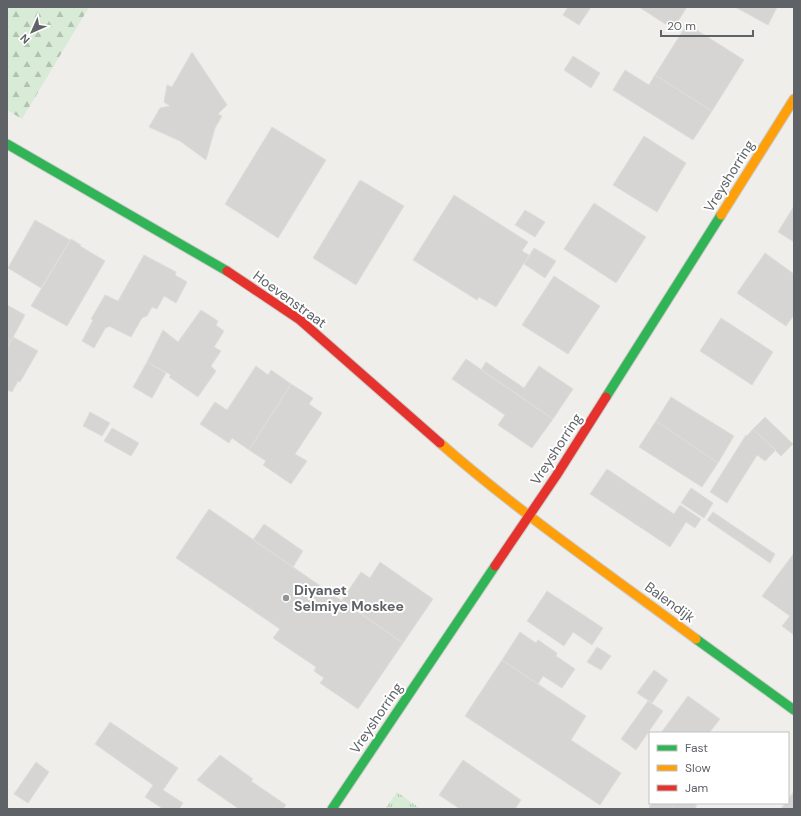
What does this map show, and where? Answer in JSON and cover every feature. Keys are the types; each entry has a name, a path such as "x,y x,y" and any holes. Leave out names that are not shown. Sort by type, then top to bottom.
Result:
{"main road":[{"name":"Vreyshorring","path":"332,809 556,476 794,99"},
{"name":"Hoevenstraat","path":"7,144 211,262 254,288 300,320 479,477 529,516"},
{"name":"Balendijk","path":"529,516 794,710"}],"green space":[{"path":"7,7 89,7 22,119 7,110"},
{"path":"397,792 421,809 385,809"}],"building":[{"path":"568,7 591,7 579,25 563,15"},
{"path":"639,7 687,7 673,29"},
{"path":"735,7 777,7 768,25"},
{"path":"687,24 744,60 712,111 655,75"},
{"path":"192,52 227,105 218,114 222,116 215,128 206,160 180,141 149,127 160,108 170,106 164,102 167,85 172,87"},
{"path":"573,56 600,73 591,88 564,70"},
{"path":"625,70 649,85 655,75 712,111 693,140 613,90"},
{"path":"272,127 326,160 278,238 225,204"},
{"path":"644,136 686,163 657,212 613,185"},
{"path":"360,180 404,206 356,285 313,258"},
{"path":"454,195 528,242 522,251 529,255 496,307 479,297 477,300 413,260"},
{"path":"594,203 646,237 616,283 564,249"},
{"path":"794,206 794,242 778,232"},
{"path":"525,210 545,222 535,237 515,225"},
{"path":"35,220 70,240 41,288 8,268"},
{"path":"71,239 105,261 67,326 31,306"},
{"path":"534,248 556,261 545,278 524,264"},
{"path":"765,253 794,274 794,315 786,326 737,293"},
{"path":"144,255 176,272 175,275 187,282 176,303 164,296 157,309 152,307 147,316 142,318 131,337 109,326 107,328 106,327 94,348 82,341 93,320 91,319 105,295 118,301"},
{"path":"554,276 600,306 568,354 522,325"},
{"path":"7,305 25,315 11,341 7,338"},
{"path":"201,310 218,321 216,325 224,331 214,347 221,351 211,366 216,371 198,397 169,377 171,375 147,362 163,330 178,342"},
{"path":"721,318 773,352 752,385 700,351"},
{"path":"13,337 38,351 20,382 18,381 12,392 7,390 7,347"},
{"path":"7,338 11,341 7,347"},
{"path":"466,359 553,419 532,448 498,425 505,415 452,379"},
{"path":"147,362 166,373 152,398 133,387"},
{"path":"486,362 524,388 539,366 573,389 553,419 481,370"},
{"path":"256,366 268,375 271,370 291,384 249,450 232,438 229,443 200,424 215,402 227,410"},
{"path":"291,384 313,398 309,404 322,413 295,454 307,461 291,484 263,465 266,461 249,450"},
{"path":"671,397 734,436 718,463 656,421"},
{"path":"90,412 110,423 102,436 83,426"},
{"path":"765,417 793,444 781,456 753,429"},
{"path":"656,421 718,463 702,487 639,447"},
{"path":"112,428 139,443 131,456 104,441"},
{"path":"753,429 776,450 765,461 757,455 727,503 710,492 746,435 747,436"},
{"path":"607,469 674,514 680,505 701,519 695,528 686,522 670,547 590,494"},
{"path":"691,488 713,503 704,518 681,503"},
{"name":"Diyanet Selmiye Moskee","path":"209,509 403,643 358,709 320,683 324,678 314,671 316,667 273,638 280,629 176,558"},
{"path":"713,512 775,554 770,563 707,520"},
{"path":"264,524 303,551 293,567 253,540"},
{"path":"794,553 794,635 782,626 790,616 762,596"},
{"path":"380,562 433,599 403,643 342,600 361,572 370,578"},
{"path":"547,591 603,628 592,645 573,632 564,646 527,621"},
{"path":"520,632 536,643 538,640 557,653 556,656 575,669 562,688 543,676 538,684 502,660"},
{"path":"597,647 611,656 601,670 587,662"},
{"path":"502,660 586,716 571,740 621,773 600,805 465,716"},
{"path":"654,670 668,680 652,703 637,693"},
{"path":"688,696 720,719 710,732 662,732"},
{"path":"648,701 663,711 636,750 621,739"},
{"path":"110,722 178,768 163,790 183,803 179,809 163,809 145,797 153,785 95,744"},
{"path":"220,755 253,779 251,781 286,805 283,809 239,809 197,780"},
{"path":"463,760 521,800 515,809 460,809 439,795"},
{"path":"36,762 49,772 28,803 14,794"},
{"path":"794,791 794,809 781,809 784,804 789,804 789,798"},
{"path":"651,804 675,804 671,809 651,809 649,807"},
{"path":"675,804 694,804 697,806 694,809 671,809"}],"traffic: fast":[{"path":"7,144 227,271"},
{"path":"606,397 721,215"},
{"path":"332,809 495,566"},
{"path":"696,639 794,710"}],"traffic: slow":[{"path":"721,215 794,99"},
{"path":"440,443 502,495 696,639"}],"traffic: jam":[{"path":"227,271 300,320 440,443"},
{"path":"495,566 556,476 606,397"}],"place":[{"name":"Diyanet Selmiye Moskee","path":"286,598"}]}
